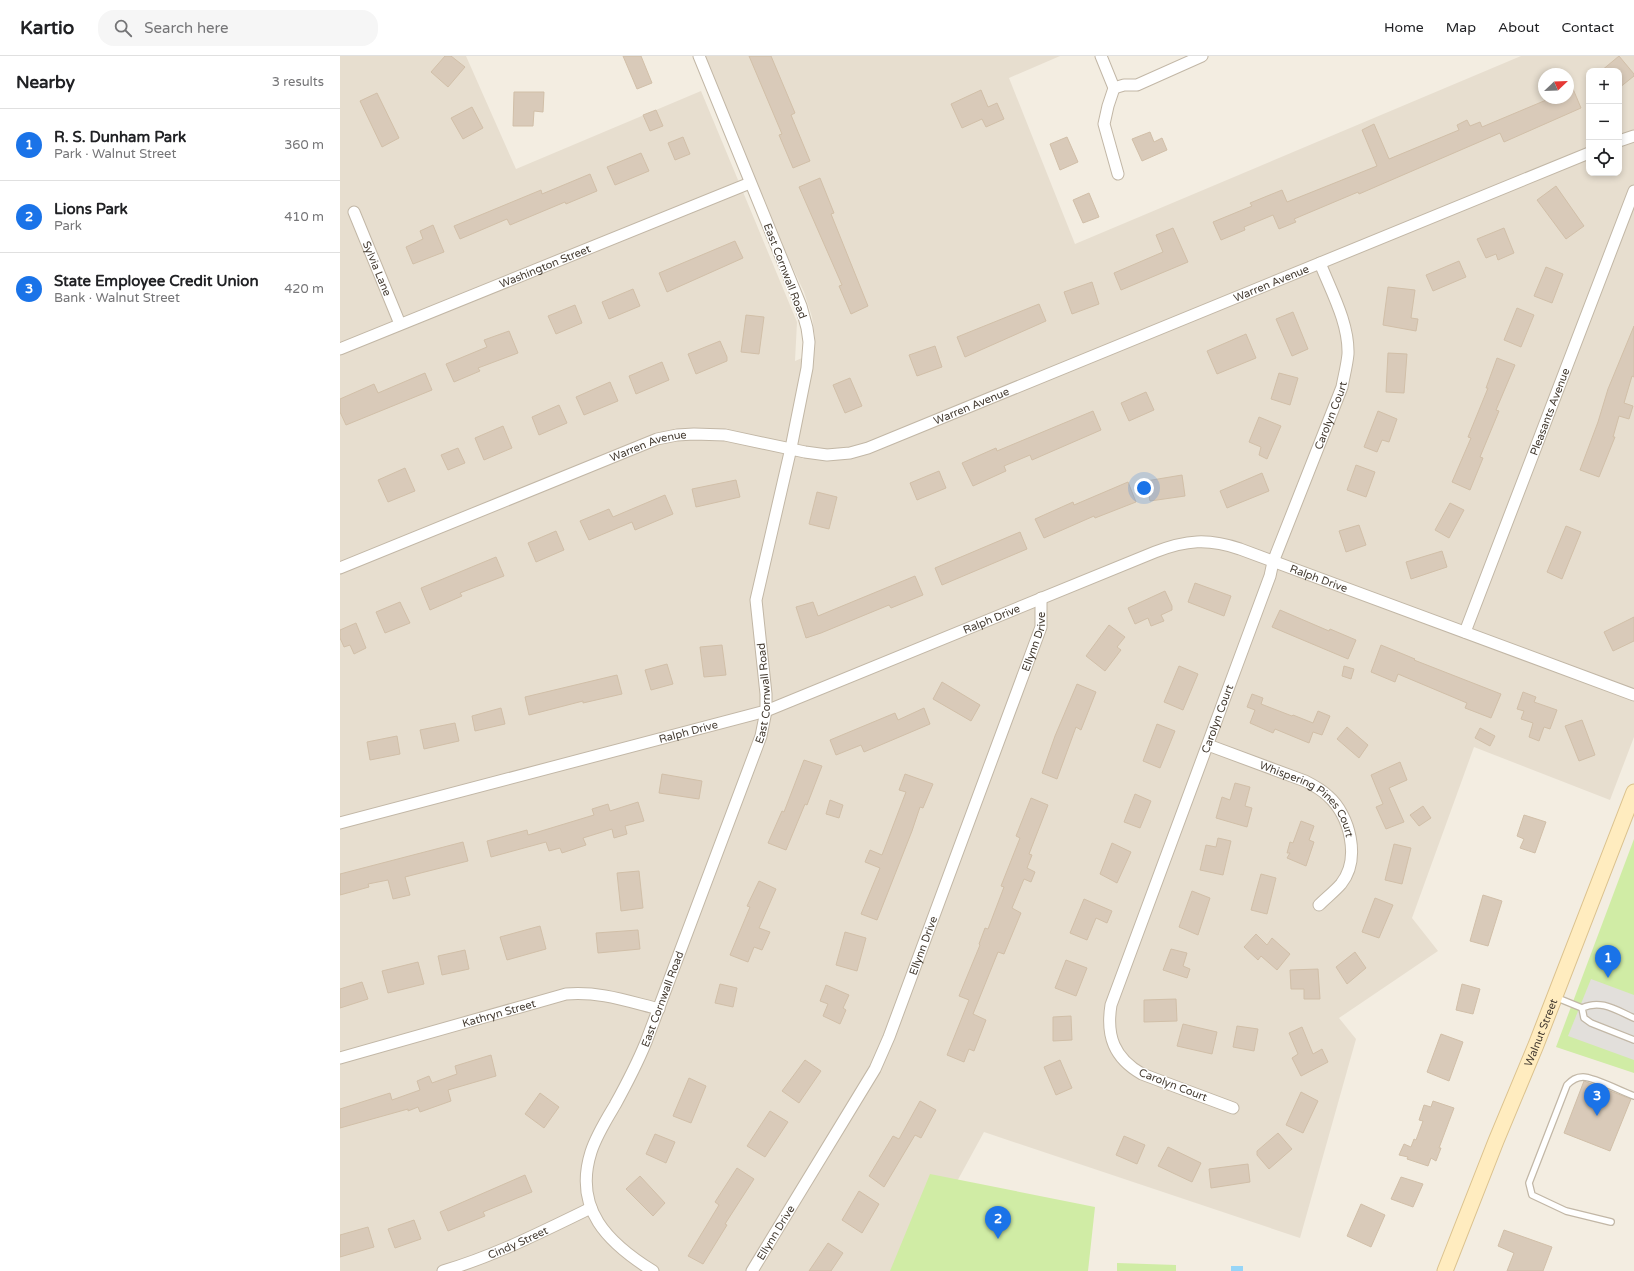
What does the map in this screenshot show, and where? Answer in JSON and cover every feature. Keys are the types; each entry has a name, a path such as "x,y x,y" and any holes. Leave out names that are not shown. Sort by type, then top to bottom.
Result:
{"main road":[{"name":"Walnut Street","path":"1445,1271 1555,996 1634,792"}],"street":[{"name":"East Cornwall Road","path":"653,1271 612,1241 603,1231 591,1208 587,1176 591,1151 631,1077 659,1009 761,736 766,712 766,694 756,600 791,448 807,368 809,342 801,306 699,56"},
{"path":"1101,56 1114,88 1104,124 1118,174"},
{"path":"1114,88 1124,85 1137,85 1202,56"},
{"path":"1622,140 1634,136"},
{"name":"Warren Avenue","path":"340,568 657,440 677,435 725,435 805,452 838,455 868,448 1586,154"},
{"name":"Washington Street","path":"340,349 750,183"},
{"name":"Pleasants Avenue","path":"1465,632 1634,191"},
{"name":"Sylvia Lane","path":"354,212 400,324"},
{"name":"Carolyn Court","path":"1233,1108 1134,1070 1117,1053 1109,1029 1111,1005 1208,745 1274,562 1342,387 1348,353 1347,339 1344,323 1320,263"},
{"name":"Ralph Drive","path":"340,823 766,712 1041,598 1170,546 1184,542 1198,541 1226,544 1634,696"},
{"name":"Ellynn Drive","path":"752,1271 876,1069 1041,627 1041,598"},
{"name":"Whispering Pines Court","path":"1208,745 1305,781 1319,788 1338,806 1348,828 1351,848 1350,860 1347,874 1342,884 1319,905"},
{"name":"Kathryn Street","path":"340,1058 566,994 602,994 659,1009"},
{"name":"Cindy Street","path":"443,1271 507,1248 591,1208"}],"lane":[{"path":"1555,996 1582,1008"},
{"path":"1582,1008 1590,1004 1601,1004 1634,1018"},
{"path":"1582,1008 1584,1018 1591,1023 1634,1040"},
{"path":"1611,1222 1566,1211 1532,1195 1529,1183 1566,1085 1570,1081 1576,1078 1588,1077 1634,1096"}],"shaded area":[{"path":"340,56 466,56 516,169 701,91 797,322 795,361 814,353 815,337 812,317 804,292 701,56 1060,56 1009,78 1075,244 1521,56 1634,56 1634,737 1610,800 1474,747 1412,918 1438,951 1339,1018 1356,1039 1300,1238 984,1132 908,1271 340,1271"},
{"path":"1591,979 1634,995 1634,1060 1568,1036"}],"green space":[{"path":"1634,839 1634,1073 1556,1047"},
{"path":"930,1174 1095,1207 1088,1271 890,1271"},
{"path":"1117,1263 1176,1265 1176,1271 1117,1271"}],"water":[{"path":"1231,1266 1243,1266 1243,1271 1231,1271"}],"building":[{"path":"445,56 451,56 465,67 448,87 431,72"},
{"path":"623,56 641,56 652,83 637,89"},
{"path":"749,56 771,56 795,113 791,115 810,161 793,168 779,135 782,134"},
{"path":"1619,56 1634,76 1622,86 1622,68 1605,68"},
{"path":"981,90 988,107 997,103 1004,119 986,127 982,119 962,128 951,104"},
{"path":"1574,91 1581,108 1504,142 1500,133 1359,194 1358,192 1294,219 1296,222 1279,229 1273,215 1244,227 1245,230 1221,240 1213,222 1252,206 1250,203 1282,190 1287,202 1377,166 1362,130 1374,124 1389,159 1459,130 1457,125 1467,120 1470,126 1480,122 1482,127 1538,103 1574,104"},
{"path":"514,92 544,92 543,112 534,111 533,126 513,126"},
{"path":"377,93 399,138 382,147 360,101"},
{"path":"472,107 483,128 463,139 451,118"},
{"path":"656,110 663,126 650,131 643,115"},
{"path":"1150,132 1154,142 1162,138 1167,150 1142,161 1132,139"},
{"path":"683,137 690,154 675,160 668,143"},
{"path":"1067,137 1078,162 1060,170 1050,144"},
{"path":"641,153 649,171 615,185 607,167"},
{"path":"590,174 597,191 566,204 565,202 510,225 507,219 460,239 454,226 541,190 542,194"},
{"path":"820,178 834,213 831,214 868,306 851,314 839,286 842,285 799,187"},
{"path":"1556,186 1584,226 1566,239 1537,200"},
{"path":"1089,193 1099,217 1083,223 1073,200"},
{"path":"433,225 444,252 413,264 406,247 423,239 420,231"},
{"path":"1173,228 1188,262 1121,290 1114,273 1163,252 1156,235"},
{"path":"1504,228 1514,253 1498,260 1496,254 1486,258 1477,239"},
{"path":"735,241 743,258 667,292 659,273"},
{"path":"1459,261 1466,277 1433,291 1426,275"},
{"path":"1546,267 1563,274 1552,303 1534,296"},
{"path":"1092,282 1099,304 1072,314 1064,292"},
{"path":"1388,287 1415,290 1411,318 1418,319 1416,331 1383,325"},
{"path":"633,289 640,306 609,319 602,302"},
{"path":"1039,304 1046,321 965,357 957,337"},
{"path":"575,305 582,323 556,334 548,316"},
{"path":"1517,308 1534,315 1521,347 1504,340"},
{"path":"1293,312 1308,349 1292,356 1276,319"},
{"path":"746,315 764,317 759,354 741,352"},
{"path":"1634,326 1634,377 1632,376 1624,403 1633,406 1629,419 1619,416 1613,437 1615,437 1599,477 1580,470 1598,422 1608,389"},
{"path":"509,331 518,353 478,368 480,371 454,382 446,364 487,347 484,340"},
{"path":"1246,334 1256,358 1217,374 1207,351"},
{"path":"720,341 727,357 727,361 696,374 688,354"},
{"path":"935,346 942,367 917,376 909,355"},
{"path":"1388,353 1407,354 1404,393 1386,392"},
{"path":"1497,358 1515,365 1496,410 1499,411 1480,457 1483,458 1470,490 1452,482 1471,438 1468,437 1488,388 1486,388"},
{"path":"662,362 669,380 636,394 629,376"},
{"path":"425,373 432,390 346,425 340,412 340,399 374,384 378,393"},
{"path":"1279,373 1298,378 1290,405 1271,399"},
{"path":"850,378 862,406 845,413 833,385"},
{"path":"610,382 618,401 584,415 576,397"},
{"path":"1146,392 1154,410 1129,421 1121,403"},
{"path":"559,405 567,423 539,435 532,417"},
{"path":"1093,411 1101,430 1032,460 1030,455 1004,466 1006,471 973,486 962,463 996,448 997,451"},
{"path":"1378,411 1397,419 1389,442 1382,440 1377,452 1364,447"},
{"path":"1259,417 1281,426 1267,459 1259,455 1261,447 1249,442"},
{"path":"503,426 512,448 484,460 475,438"},
{"path":"458,448 465,463 448,470 441,455"},
{"path":"1356,465 1375,472 1366,497 1347,490"},
{"path":"405,468 415,491 388,502 378,480"},
{"path":"939,471 946,488 917,500 910,483"},
{"path":"1262,473 1269,491 1227,508 1220,491"},
{"path":"1182,475 1185,496 1150,501 1146,481"},
{"path":"736,480 740,497 696,507 692,489"},
{"path":"1128,482 1136,502 1095,518 1094,516 1044,538 1035,519 1073,502 1074,505"},
{"path":"817,492 837,497 829,529 809,524"},
{"path":"665,495 673,514 635,530 632,522 589,540 580,521 609,509 613,517"},
{"path":"1450,503 1464,510 1449,538 1435,530"},
{"path":"1359,525 1366,545 1346,552 1339,531"},
{"path":"1566,526 1581,532 1562,579 1547,572"},
{"path":"556,531 564,550 536,562 528,543"},
{"path":"1020,532 1027,549 942,585 935,568"},
{"path":"1442,551 1447,567 1411,579 1406,562"},
{"path":"496,557 504,576 460,593 462,596 430,610 421,588"},
{"path":"915,576 923,595 891,608 889,605 806,638 796,607 813,602 818,616"},
{"path":"1195,583 1231,596 1224,616 1188,602"},
{"path":"1165,591 1172,606 1172,610 1161,615 1164,621 1151,626 1148,618 1135,624 1128,608"},
{"path":"400,602 410,623 385,633 376,612"},
{"path":"1280,610 1329,631 1330,629 1356,640 1348,659 1272,627"},
{"path":"1634,617 1634,641 1613,651 1604,632"},
{"path":"356,623 366,648 354,654 350,645 344,647 340,638 340,630"},
{"path":"1109,625 1125,637 1117,647 1121,650 1105,671 1086,656"},
{"path":"722,645 726,675 704,677 700,647"},
{"path":"1381,645 1415,659 1414,660 1501,694 1491,718 1465,708 1467,703 1398,674 1395,682 1371,672"},
{"path":"667,664 673,684 651,690 645,670"},
{"path":"1179,666 1198,674 1183,710 1164,702"},
{"path":"1344,666 1354,669 1351,679 1342,676"},
{"path":"617,675 622,694 583,703 583,701 529,715 525,697"},
{"path":"942,682 980,705 971,721 933,699"},
{"path":"1077,684 1096,692 1081,730 1076,727 1057,779 1042,773 1055,736"},
{"path":"1523,692 1536,697 1534,702 1557,710 1550,729 1544,727 1539,741 1529,737 1533,723 1521,719 1524,711 1517,709"},
{"path":"1252,694 1263,698 1261,704 1313,723 1318,711 1330,716 1322,735 1313,732 1309,743 1275,729 1273,733 1250,723 1255,710 1247,707"},
{"path":"501,708 505,724 475,731 472,716"},
{"path":"924,708 930,724 864,752 861,745 836,755 830,740 895,713 898,720"},
{"path":"1582,720 1595,755 1579,761 1565,726"},
{"path":"455,723 459,741 424,749 420,730"},
{"path":"1157,724 1175,731 1160,768 1143,761"},
{"path":"1347,727 1368,745 1359,758 1337,739"},
{"path":"1480,728 1495,736 1490,746 1475,738"},
{"path":"397,736 400,754 370,760 367,742"},
{"path":"804,760 822,766 807,805 805,804 786,850 768,843 782,811 784,812"},
{"path":"1400,762 1407,780 1389,788 1404,822 1386,829 1376,807 1383,804 1371,775"},
{"path":"662,774 702,781 699,799 659,793"},
{"path":"905,774 933,784 923,808 920,807 877,920 861,914 880,868 865,862 870,850 882,855 906,792 899,790"},
{"path":"1235,783 1250,787 1245,806 1252,808 1247,827 1216,818 1222,797 1230,800"},
{"path":"1135,794 1151,801 1140,828 1124,822"},
{"path":"1031,798 1048,805 1029,854 1032,855 1027,868 1035,872 1031,882 1024,879 1012,908 1021,913 1004,954 998,952 973,1014 986,1020 974,1051 969,1049 964,1062 947,1055 969,1000 959,996 980,945 979,944 985,928 988,929 1004,887 1001,886 1020,838 1016,836"},
{"path":"830,800 843,805 839,818 826,814"},
{"path":"638,802 644,821 625,826 627,834 614,838 612,829 583,838 586,845 562,853 560,848 549,851 546,842 491,857 487,841 527,830 528,835 594,815 592,809 608,804 610,811"},
{"path":"1423,806 1431,818 1419,826 1410,815"},
{"path":"1524,815 1546,822 1535,853 1520,848 1524,839 1517,836"},
{"path":"1301,821 1314,826 1309,840 1314,842 1306,866 1287,858 1290,853 1287,853 1290,842 1293,843"},
{"path":"1218,838 1231,841 1223,875 1200,870 1206,845 1216,847"},
{"path":"463,842 468,861 405,877 410,895 393,899 388,880 368,884 369,887 340,895 340,874"},
{"path":"1112,843 1131,852 1117,883 1100,874"},
{"path":"1394,844 1411,848 1402,884 1385,880"},
{"path":"639,871 643,908 621,911 617,873"},
{"path":"1261,874 1276,878 1267,914 1251,910"},
{"path":"759,881 776,889 759,928 770,932 762,950 754,947 748,962 730,955 750,907 747,906"},
{"path":"1192,891 1210,898 1198,935 1179,927"},
{"path":"1483,895 1502,901 1488,946 1470,941"},
{"path":"1375,898 1393,905 1379,938 1362,932"},
{"path":"1084,899 1112,911 1107,923 1096,918 1087,940 1070,933"},
{"path":"540,926 546,949 507,960 500,937"},
{"path":"638,930 640,949 598,953 596,933"},
{"path":"845,932 866,938 857,971 836,965"},
{"path":"1256,934 1267,945 1272,938 1290,954 1277,970 1261,956 1258,960 1244,947"},
{"path":"1171,949 1187,953 1183,966 1190,969 1187,978 1163,970"},
{"path":"465,950 469,969 442,975 438,956"},
{"path":"1355,952 1366,968 1347,984 1336,967"},
{"path":"1066,960 1087,968 1076,996 1055,988"},
{"path":"418,962 424,984 388,993 382,971"},
{"path":"1318,969 1320,999 1304,999 1304,989 1291,989 1290,970"},
{"path":"362,982 368,999 340,1008 340,989"},
{"path":"720,984 737,988 733,1007 715,1003"},
{"path":"1462,984 1480,989 1473,1014 1456,1010"},
{"path":"826,985 849,995 843,1008 846,1010 840,1024 823,1016 828,1004 820,1001"},
{"path":"1176,999 1177,1021 1144,1022 1144,1000"},
{"path":"1071,1016 1072,1040 1053,1041 1053,1017"},
{"path":"1183,1024 1217,1032 1212,1054 1177,1046"},
{"path":"1237,1026 1258,1029 1254,1051 1233,1047"},
{"path":"1302,1027 1313,1054 1322,1049 1328,1062 1301,1076 1292,1058 1298,1054 1289,1033"},
{"path":"1441,1034 1463,1042 1449,1081 1427,1072"},
{"path":"491,1055 496,1076 448,1090 451,1101 420,1112 418,1107 408,1111 408,1109 340,1128 340,1109 390,1093 392,1100 420,1090 417,1081 429,1076 432,1083 457,1074 455,1066"},
{"path":"805,1060 821,1071 799,1103 782,1091"},
{"path":"1060,1060 1072,1088 1056,1095 1044,1067"},
{"path":"689,1078 706,1086 691,1123 673,1116"},
{"path":"1584,1081 1631,1099 1610,1151 1564,1133"},
{"path":"1301,1092 1318,1101 1303,1133 1286,1125"},
{"path":"540,1093 559,1107 544,1128 525,1114"},
{"path":"920,1101 936,1110 921,1138 915,1135 884,1187 869,1176 893,1136 899,1139"},
{"path":"1433,1101 1454,1108 1439,1148 1441,1148 1436,1161 1431,1158 1428,1166 1407,1159 1408,1157 1399,1155 1404,1144 1411,1147 1414,1139 1416,1140 1423,1121 1419,1120 1424,1105 1431,1107"},
{"path":"770,1111 788,1122 765,1157 747,1146"},
{"path":"1278,1133 1292,1149 1269,1169 1257,1155 1257,1151"},
{"path":"655,1134 675,1142 666,1163 646,1154"},
{"path":"1124,1136 1145,1145 1137,1164 1116,1155"},
{"path":"1168,1147 1201,1163 1192,1182 1158,1166"},
{"path":"1248,1164 1250,1182 1211,1188 1209,1169"},
{"path":"737,1168 754,1179 725,1224 727,1225 703,1264 688,1256 719,1205 715,1202"},
{"path":"525,1175 532,1192 483,1212 485,1216 448,1231 440,1212"},
{"path":"640,1176 665,1203 653,1216 626,1189"},
{"path":"1401,1177 1423,1184 1413,1207 1391,1199"},
{"path":"859,1191 879,1204 862,1233 842,1220"},
{"path":"1361,1204 1385,1215 1371,1247 1347,1236"},
{"path":"414,1220 421,1239 395,1248 388,1229"},
{"path":"368,1227 374,1247 340,1257 340,1235"},
{"path":"1504,1230 1552,1247 1543,1271 1507,1271 1514,1253 1498,1246"},
{"path":"828,1243 843,1253 831,1271 809,1271"}],"place":[{"name":"R. S. Dunham Park","path":"1608,978"},
{"name":"State Employee Credit Union","path":"1597,1116"},
{"name":"Lions Park","path":"998,1239"}]}
